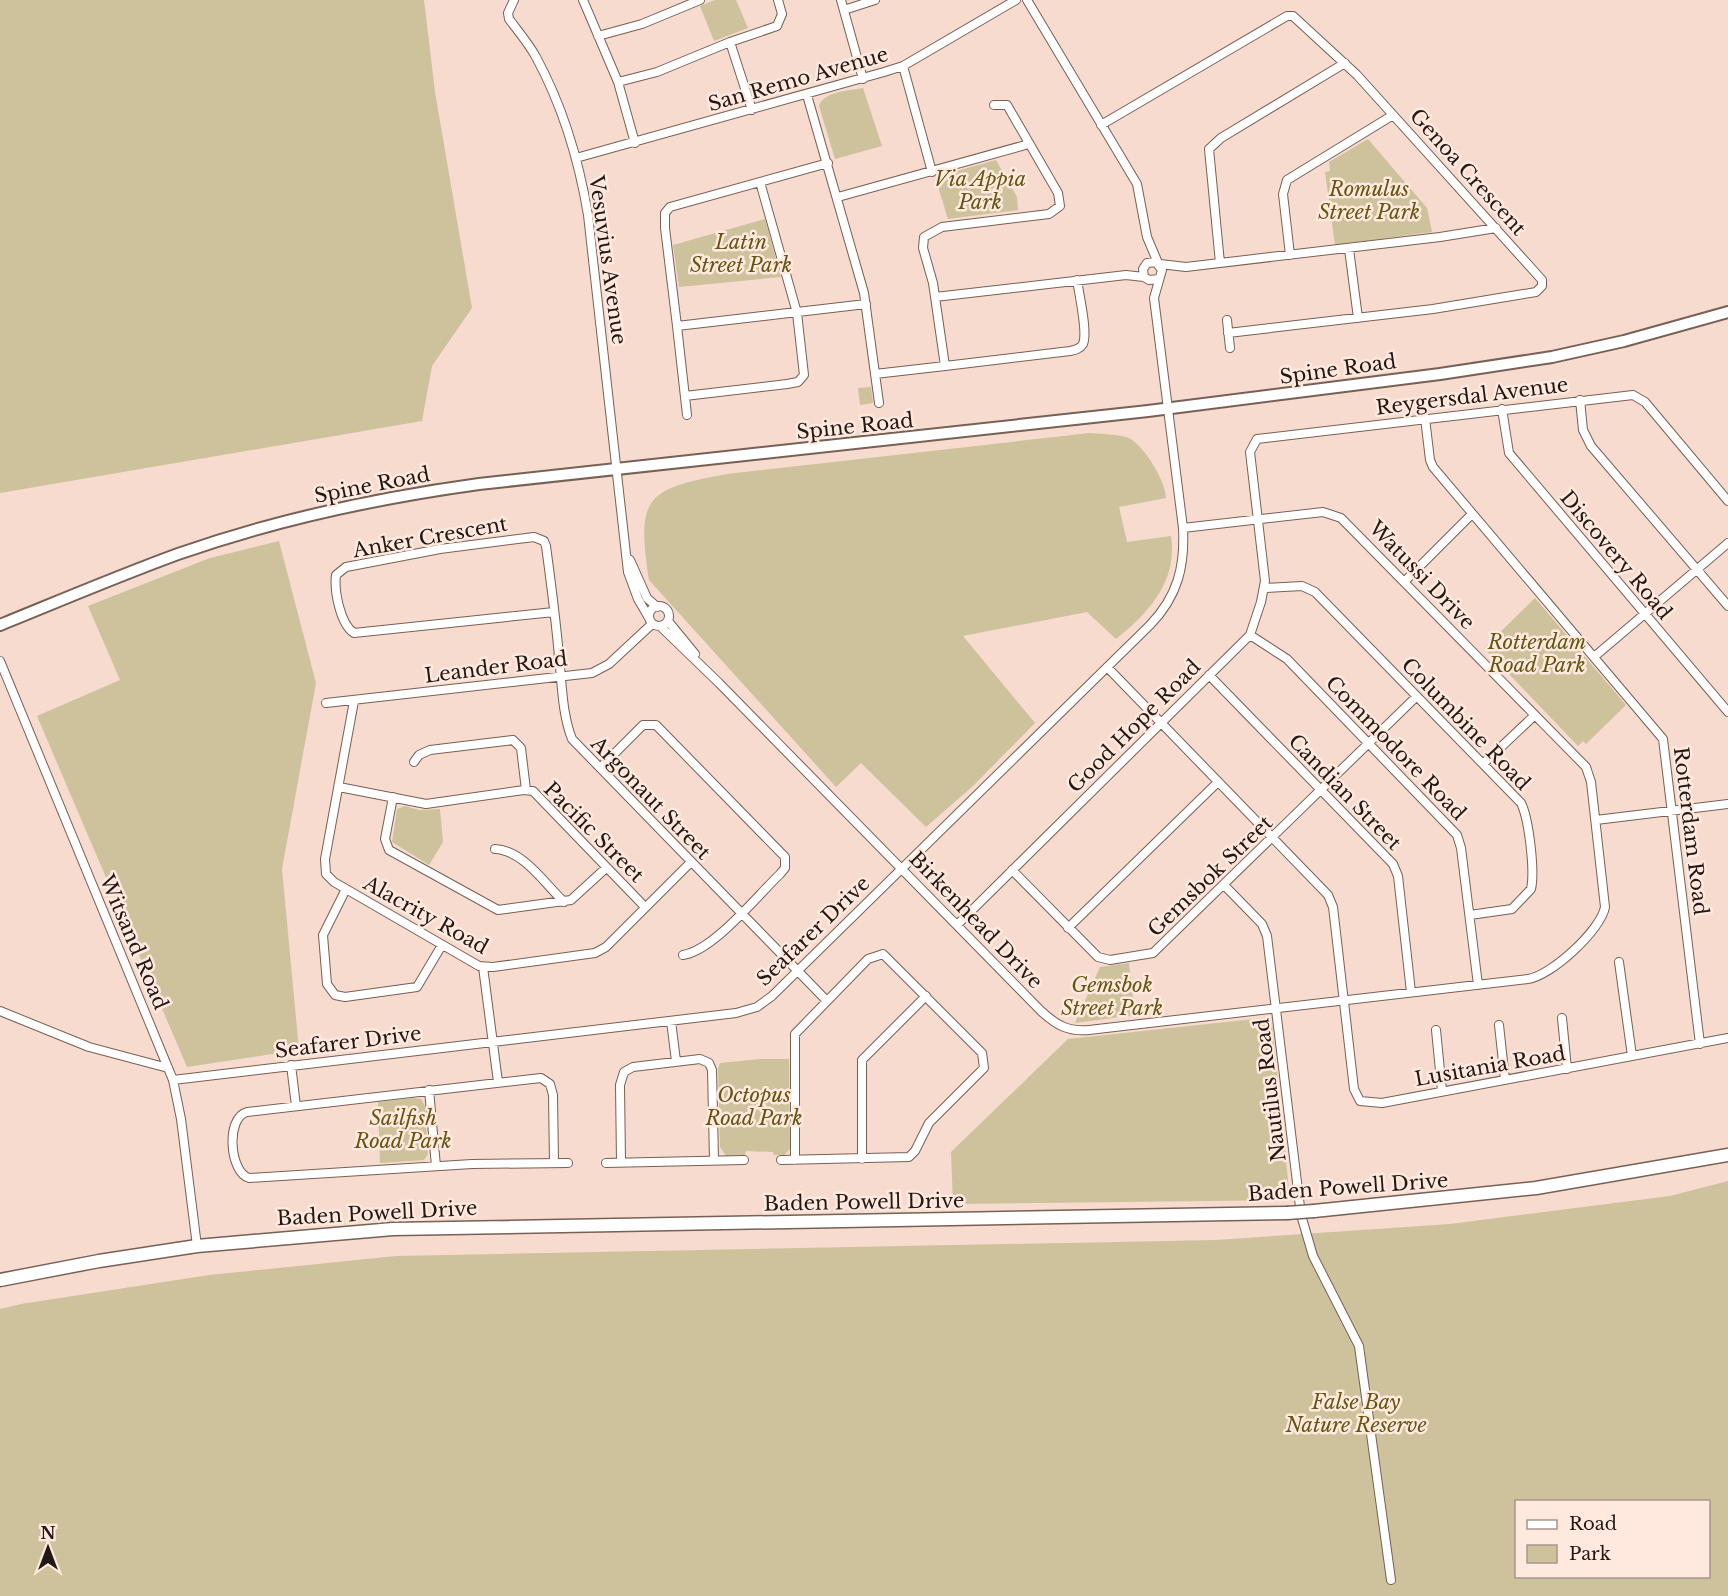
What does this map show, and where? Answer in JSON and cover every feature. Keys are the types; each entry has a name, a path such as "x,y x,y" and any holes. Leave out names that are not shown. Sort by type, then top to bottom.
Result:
{"main road":[{"name":"Spine Road","path":"0,625 178,554 294,520 439,490 1167,408 1552,357 1624,341 1728,312"},
{"name":"Baden Powell Drive","path":"0,1280 196,1246 317,1234 446,1227 1287,1213 1502,1193 1627,1174 1728,1155"}],"street":[{"name":"Vesuvius Avenue","path":"514,0 508,13 509,19 535,54 576,159 588,215 618,471"},
{"path":"583,0 618,82 635,143"},
{"path":"598,36 642,24 700,0"},
{"path":"618,82 657,72 730,42 777,26 782,18 778,0"},
{"path":"841,0 863,79"},
{"path":"844,10 875,0"},
{"name":"San Remo Avenue","path":"576,159 903,66 1016,0"},
{"path":"1027,0 1137,184 1147,237 1145,272 1154,298"},
{"name":"Genoa Crescent","path":"1101,125 1287,16 1294,17 1344,63 1393,115 1540,276 1542,286 1536,292 1358,318 1228,333"},
{"path":"730,42 741,70 752,110"},
{"path":"1220,263 1209,148 1221,138 1344,63"},
{"path":"903,66 932,172"},
{"path":"807,95 838,197 866,304 879,403"},
{"path":"945,366 935,297 923,248 927,233 953,225 1049,214 1059,208 1061,199 1006,105 994,105"},
{"path":"1290,255 1282,194 1287,180 1393,115"},
{"path":"838,197 1029,144"},
{"path":"687,415 665,228 667,210 670,207 828,163"},
{"path":"685,396 798,382 804,375 805,367 797,313 760,182"},
{"path":"1145,272 1150,262 1178,267 1220,263 1349,249 1496,228"},
{"path":"1147,237 1159,263 1160,277 1154,298"},
{"path":"1349,249 1358,318"},
{"path":"935,297 1145,272 1160,277 1178,267"},
{"path":"875,374 1080,348 1083,342 1083,331 1077,280"},
{"name":"Seafarer Drive","path":"173,1080 736,1013 757,1007 798,972 1155,620 1173,595 1183,562 1183,528 1154,298"},
{"path":"677,326 866,304"},
{"path":"1227,320 1230,348"},
{"name":"Reygersdal Avenue","path":"1258,520 1250,452 1257,439 1580,400 1636,396 1728,501"},
{"path":"1580,400 1583,430 1592,446 1728,606"},
{"name":"Discovery Road","path":"1502,409 1509,453 1728,712"},
{"name":"Rotterdam Road","path":"1425,418 1430,460 1433,467 1663,739 1700,1044"},
{"name":"Birkenhead Drive","path":"618,471 632,587 654,623 719,682 1051,1021 1068,1029 1086,1031 1344,1000"},
{"name":"Watussi Drive","path":"1183,528 1323,512 1336,515 1356,530 1586,767 1591,782 1605,899 1601,920 1546,974 1537,978 1344,1000"},
{"path":"1404,582 1472,514"},
{"name":"Good Hope Road","path":"957,925 1250,635 1265,588 1258,520"},
{"name":"Anker Crescent","path":"534,537 544,541 546,546 554,612 354,633 346,626 335,586 336,574 346,567 371,562 534,537"},
{"path":"1594,657 1728,543"},
{"name":"Birkenhead Drive","path":"627,553 647,598 657,607 665,609 668,621 719,682"},
{"name":"Columbine Road","path":"1265,588 1296,585 1309,588 1523,807 1532,883 1529,894 1512,909 1470,915"},
{"path":"657,607 650,612 654,623 668,621"},
{"name":"Argonaut Street","path":"554,612 561,676 572,739 826,1000"},
{"name":"Leander Road","path":"326,703 561,676 602,669 654,623"},
{"name":"Commodore Road","path":"1250,635 1287,659 1457,835 1461,849 1478,985"},
{"name":"Witsand Road","path":"0,661 173,1080 182,1119 196,1246"},
{"path":"1107,667 1325,890 1330,901 1344,1000"},
{"name":"Candian Street","path":"1209,675 1395,869 1411,992"},
{"name":"Gemsbok Street","path":"1012,870 1092,953 1103,959 1146,956 1160,949 1416,697"},
{"name":"Alacrity Road","path":"354,700 324,864 329,878 483,967 595,953 606,947 691,862"},
{"path":"1483,764 1535,715"},
{"path":"600,768 643,725 656,725 783,854 785,868 707,946 696,953 683,955"},
{"path":"414,762 419,755 430,750 513,740 521,748 526,790"},
{"path":"1068,928 1218,782"},
{"name":"Pacific Street","path":"339,787 426,804 526,790 537,794 645,907"},
{"path":"393,797 385,839 389,849 492,909 564,902 577,896 606,868"},
{"path":"1596,820 1728,804"},
{"path":"495,849 503,849 518,856 564,902"},
{"name":"Nautilus Road","path":"1224,885 1265,929 1304,1228 1313,1256 1359,1346 1391,1580"},
{"path":"346,889 323,935 327,984 335,995 345,997 417,987 442,945"},
{"path":"781,1160 795,1160 862,1159 905,1158 912,1155 929,1124 984,1068 982,1053 887,956 879,954 868,959 795,1034 795,1160"},
{"path":"1619,962 1632,1056"},
{"path":"483,967 498,1082"},
{"path":"862,1159 862,1060 926,996"},
{"name":"Lusitania Road","path":"1344,1000 1354,1089 1360,1101 1375,1104 1728,1038"},
{"path":"0,1011 89,1047 168,1068"},
{"path":"1562,1018 1567,1068"},
{"path":"671,1021 676,1061"},
{"path":"1499,1025 1505,1080"},
{"path":"1436,1030 1442,1091"},
{"path":"621,1162 620,1085 624,1072 633,1067 700,1059 711,1066 714,1160"},
{"path":"291,1065 296,1106"},
{"path":"554,1163 553,1095 550,1084 535,1078 247,1112 237,1117 233,1129 236,1167 242,1176 255,1178 436,1166 567,1163"},
{"path":"429,1090 436,1166"},
{"path":"606,1163 744,1160"}],"green space":[{"path":"0,0 424,0 435,92 472,308 432,366 422,421 0,493"},
{"path":"715,0 736,0 748,28 714,41 700,6"},
{"path":"863,88 882,146 835,159 819,106 826,97"},
{"name":"Romulus Street Park","path":"1368,139 1427,208 1432,232 1335,245 1325,172 1330,171 1329,162"},
{"name":"Via Appia Park","path":"996,160 1017,197 1018,210 948,219 935,177"},
{"name":"Latin Street Park","path":"765,219 781,277 679,287 673,245"},
{"path":"871,387 873,403 860,405 858,388"},
{"path":"1090,433 1129,438 1147,456 1158,473 1166,498 1119,507 1127,542 1171,536 1172,552 1165,582 1150,607 1116,639 1087,612 963,636 1035,723 973,786 926,827 861,763 836,787 649,580 644,530 647,514 653,501 663,492 679,485 727,474"},
{"path":"279,541 316,683 282,869 299,1050 187,1067 37,716 120,680 88,606 210,558"},
{"name":"Rotterdam Road Park","path":"1535,598 1626,705 1586,744 1583,741 1578,746 1484,648"},
{"path":"405,806 419,810 440,809 443,842 429,865 392,842 397,809"},
{"name":"Gemsbok Street Park","path":"1129,963 1135,1015 1075,1023 1100,967"},
{"path":"1263,1018 1272,1023 1290,1200 953,1204 951,1152 1068,1039"},
{"name":"Octopus Road Park","path":"789,1059 790,1149 784,1155 774,1155 773,1152 746,1151 745,1155 726,1156 720,1147 718,1069 720,1063"},
{"name":"Sailfish Road Park","path":"421,1099 425,1106 428,1154 424,1160 380,1163 378,1102"},
{"name":"False Bay Nature Reserve","path":"1728,1181 1728,1596 0,1596 0,1309 209,1275 396,1256 1216,1240 1450,1224 1670,1196"}]}
